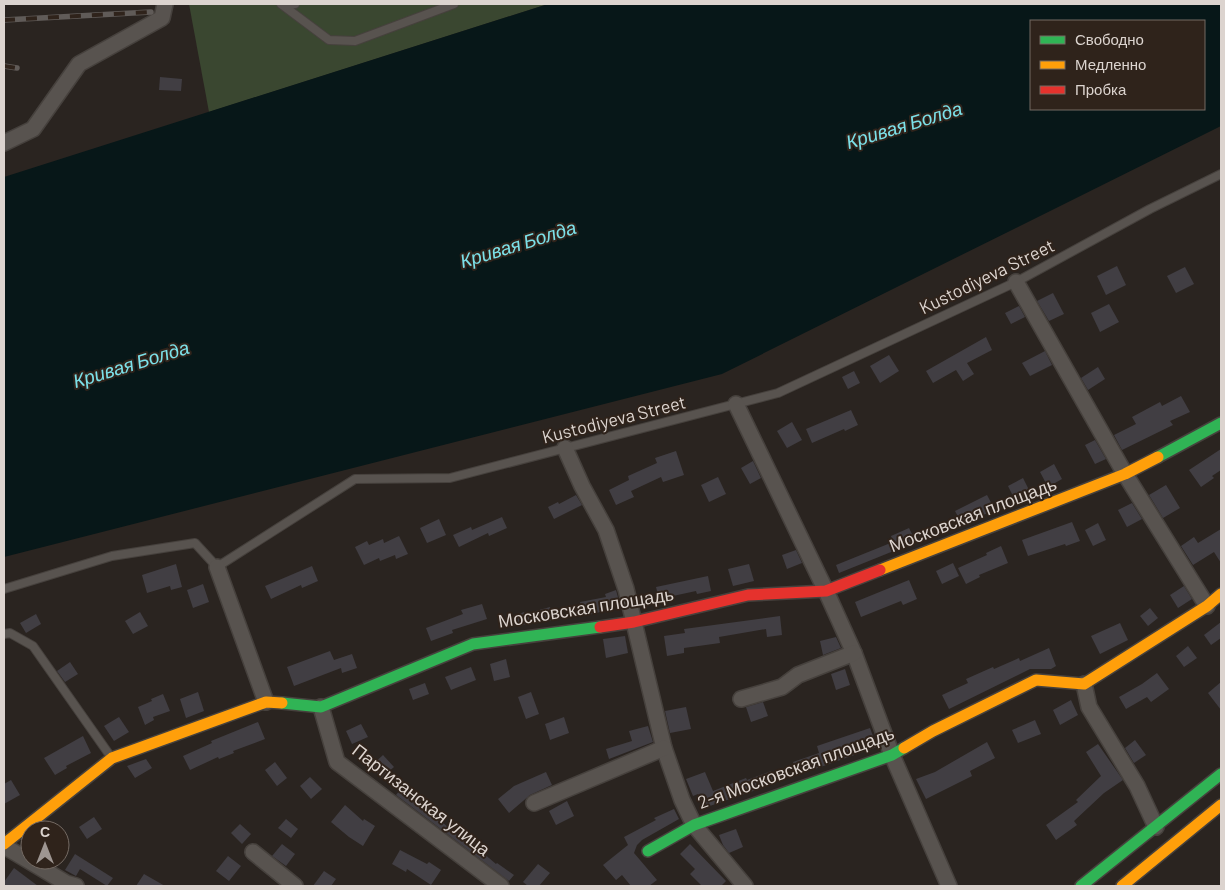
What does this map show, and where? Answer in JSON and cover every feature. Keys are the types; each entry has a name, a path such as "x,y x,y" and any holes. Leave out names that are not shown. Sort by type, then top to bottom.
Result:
{"street":[{"path":"4,143 33,129 79,64 162,18 165,4"},
{"path":"1016,282 1125,474 1207,606"},
{"path":"736,404 854,653 892,755 950,886"},
{"name":"Московская площадь","path":"4,845 112,758 266,702 321,707 473,644 634,622 748,595 826,591 1125,474 1221,423"},
{"path":"565,448 582,486 606,530 626,589 664,748 682,800 694,825 746,886"},
{"path":"217,567 266,702"},
{"path":"1156,827 1137,786 1089,707 1084,684 1207,606 1221,594"},
{"path":"741,699 782,687 798,675 854,653"},
{"name":"2-я Московская площадь","path":"648,851 694,825 892,755 933,731 1036,680 1084,684"},
{"name":"Партизанская улица","path":"321,707 337,762 501,886"},
{"path":"534,803 664,748"},
{"path":"1081,886 1221,774"},
{"path":"1122,886 1221,805"},
{"path":"4,845 66,883 76,886"},
{"path":"253,852 295,886"}],"lane":[{"path":"283,5 295,4"},
{"path":"283,5 329,40 355,41 454,4"},
{"name":"Kustodiyeva Street","path":"217,567 355,479 450,478 778,393 1016,282 1150,209 1221,174"},
{"path":"4,589 112,556 195,544 217,567"},
{"path":"4,634 10,633 33,646 112,758"}],"green space":[{"path":"189,4 548,4 209,112"}],"water":[{"name":"Кривая Болда","path":"548,4 1221,4 1221,126 722,374 4,557 4,177"}],"building":[{"path":"160,77 182,79 181,91 159,90"},
{"path":"1117,266 1126,285 1106,295 1097,276"},
{"path":"1185,267 1194,284 1176,293 1167,276"},
{"path":"1053,293 1064,314 1049,321 1037,301"},
{"path":"1109,304 1119,322 1100,332 1091,313"},
{"path":"1019,306 1025,317 1011,324 1005,313"},
{"path":"986,337 992,350 967,363 974,374 963,381 956,370 933,383 926,371"},
{"path":"1045,351 1052,365 1030,376 1022,363"},
{"path":"889,355 899,371 880,383 870,366"},
{"path":"1098,367 1105,379 1088,390 1081,378"},
{"path":"854,371 860,383 848,389 842,377"},
{"path":"1181,396 1190,412 1170,421 1173,425 1122,450 1114,435 1136,424 1132,417 1160,402 1162,406"},
{"path":"851,410 858,425 812,443 806,429"},
{"path":"792,422 802,440 787,448 777,431"},
{"path":"1095,440 1106,459 1095,464 1085,445"},
{"path":"1221,449 1221,470 1212,476 1214,478 1201,487 1189,470"},
{"path":"676,451 684,475 663,482 661,477 631,491 634,497 616,505 609,490 629,480 628,476 657,463 655,458"},
{"path":"753,461 761,478 750,484 741,468"},
{"path":"1054,464 1062,479 1048,487 1040,472"},
{"path":"718,477 726,494 709,502 701,485"},
{"path":"1023,478 1030,492 1015,500 1008,486"},
{"path":"1166,485 1180,508 1163,518 1149,495"},
{"path":"576,495 582,505 554,519 548,507 558,502 559,504"},
{"path":"987,495 995,510 962,524 955,511"},
{"path":"1132,503 1142,519 1127,527 1118,510"},
{"path":"502,517 507,528 489,536 488,533 459,547 453,535 471,527 472,530"},
{"path":"439,519 446,535 427,543 420,528"},
{"path":"1072,522 1080,541 1028,556 1022,540"},
{"path":"1098,523 1106,540 1093,546 1085,530"},
{"path":"909,528 916,542 839,573 836,565 893,542 891,536"},
{"path":"1221,529 1221,563 1214,552 1193,565 1181,546 1194,537 1198,543"},
{"path":"399,536 408,554 396,559 395,555 380,561 379,558 364,565 355,547 367,541 369,545 383,539 384,543"},
{"path":"1001,546 1008,563 979,575 980,577 966,584 958,568 987,555 986,553"},
{"path":"796,550 802,563 787,569 782,555"},
{"path":"953,563 959,576 942,584 936,571"},
{"path":"176,564 182,587 171,590 170,586 147,593 142,575"},
{"path":"749,564 754,581 733,586 728,569"},
{"path":"312,566 318,581 302,588 301,585 271,599 265,586"},
{"path":"708,576 711,591 697,594 696,591 659,599 656,587"},
{"path":"909,580 917,599 903,605 901,601 861,617 855,602"},
{"path":"203,584 209,602 193,608 187,590"},
{"path":"1184,586 1192,599 1178,608 1170,595"},
{"path":"616,590 620,605 583,616 580,602 606,597 605,594"},
{"path":"482,604 487,619 452,630 453,633 431,641 426,628 463,614 461,610"},
{"path":"550,607 554,620 514,626 510,618 524,612 525,614"},
{"path":"1150,608 1158,618 1148,626 1140,616"},
{"path":"140,612 148,626 133,634 125,621"},
{"path":"36,614 41,624 26,633 20,623"},
{"path":"780,616 782,635 767,637 766,629 719,637 720,643 684,648 684,653 667,656 664,636 685,633 684,629"},
{"path":"1221,622 1221,638 1211,645 1204,635"},
{"path":"1120,623 1128,640 1100,654 1091,636"},
{"path":"625,636 628,653 606,658 603,639"},
{"path":"836,637 841,648 823,655 820,641"},
{"path":"1188,646 1197,658 1184,667 1176,656"},
{"path":"1049,648 1056,666 1051,669 1030,669 949,709 942,695 968,683 966,679 1019,658 1020,661"},
{"path":"330,651 334,660 352,654 357,668 342,673 341,668 294,686 287,667"},
{"path":"506,659 510,677 494,681 490,664"},
{"path":"70,662 78,674 65,682 57,671"},
{"path":"471,667 476,680 451,690 445,677"},
{"path":"845,669 850,685 836,690 831,674"},
{"path":"1157,673 1169,689 1151,702 1147,697 1126,709 1119,697"},
{"path":"1221,682 1221,710 1208,693"},
{"path":"425,683 429,694 413,700 409,689"},
{"path":"198,692 204,711 186,718 180,699"},
{"path":"531,692 539,714 526,719 518,697"},
{"path":"163,694 170,711 153,717 154,720 145,725 138,707"},
{"path":"1071,700 1078,715 1060,725 1053,710"},
{"path":"763,702 768,716 751,722 746,707"},
{"path":"686,707 691,729 670,733 665,711"},
{"path":"119,717 129,732 114,741 104,726"},
{"path":"564,717 569,733 550,740 545,724"},
{"path":"1035,720 1041,734 1018,743 1012,730"},
{"path":"258,722 265,739 190,770 183,756 212,743 211,741"},
{"path":"361,724 368,737 352,744 346,731"},
{"path":"648,726 653,742 609,759 606,749 632,741 629,731"},
{"path":"870,728 877,747 798,775 793,762 819,753 817,746"},
{"path":"83,736 91,753 66,766 67,768 55,775 44,758"},
{"path":"1135,740 1146,755 1134,763 1125,748"},
{"path":"987,742 995,758 970,771 972,776 926,799 916,779 935,772"},
{"path":"1098,744 1123,780 1104,793 1074,821 1077,825 1056,840 1046,825 1078,802 1076,800 1101,776 1086,752"},
{"path":"383,755 394,767 381,778 371,766"},
{"path":"146,759 152,768 135,778 127,766"},
{"path":"275,762 287,778 277,786 265,770"},
{"path":"771,771 776,783 704,808 698,794 693,796 686,779 705,772 713,791 746,778 747,780"},
{"path":"546,772 552,785 530,795 509,813 498,799 514,786"},
{"path":"310,777 322,789 311,799 300,786"},
{"path":"11,780 20,795 4,804 4,784"},
{"path":"403,786 435,812 433,814 458,836 462,831 476,844 475,846 496,864 514,875 509,881 396,795"},
{"path":"567,801 574,816 556,825 549,811"},
{"path":"345,805 363,821 364,819 375,826 363,846 331,822"},
{"path":"674,809 679,819 642,840 637,845 634,853 657,880 649,886 631,886 622,875 616,880 603,865 628,845 624,837 656,820 654,818"},
{"path":"94,817 102,829 87,839 79,827"},
{"path":"286,819 298,829 291,838 278,828"},
{"path":"240,824 251,834 242,844 231,833"},
{"path":"736,829 743,847 729,853 719,835"},
{"path":"282,844 295,854 286,866 272,856"},
{"path":"690,844 726,881 721,886 702,886 690,874 695,869 680,854"},
{"path":"400,850 427,864 429,862 441,870 431,885 407,869 406,872 392,864"},
{"path":"75,854 113,878 107,886 80,869 76,876 65,870 70,870 70,862"},
{"path":"228,856 241,866 229,881 216,871"},
{"path":"538,864 550,873 539,886 528,886 523,882"},
{"path":"14,868 38,886 4,886 4,882"},
{"path":"324,871 336,879 331,886 313,886"},
{"path":"144,874 165,886 136,886"}],"railway":[{"path":"4,20 151,12"},
{"path":"4,66 17,68"}],"traffic: fast":[{"path":"1158,457 1221,423"},
{"path":"282,703 321,707 473,644 600,627"},
{"path":"648,851 694,825 892,755 904,748"},
{"path":"1081,886 1221,774"}],"traffic: slow":[{"path":"880,570 1125,474 1158,457"},
{"path":"904,748 933,731 1036,680 1084,684 1207,606 1221,594"},
{"path":"4,844 112,758 266,702 282,703"},
{"path":"1122,886 1221,805"}],"traffic: jam":[{"path":"600,627 634,622 748,595 826,591 880,570"}]}
